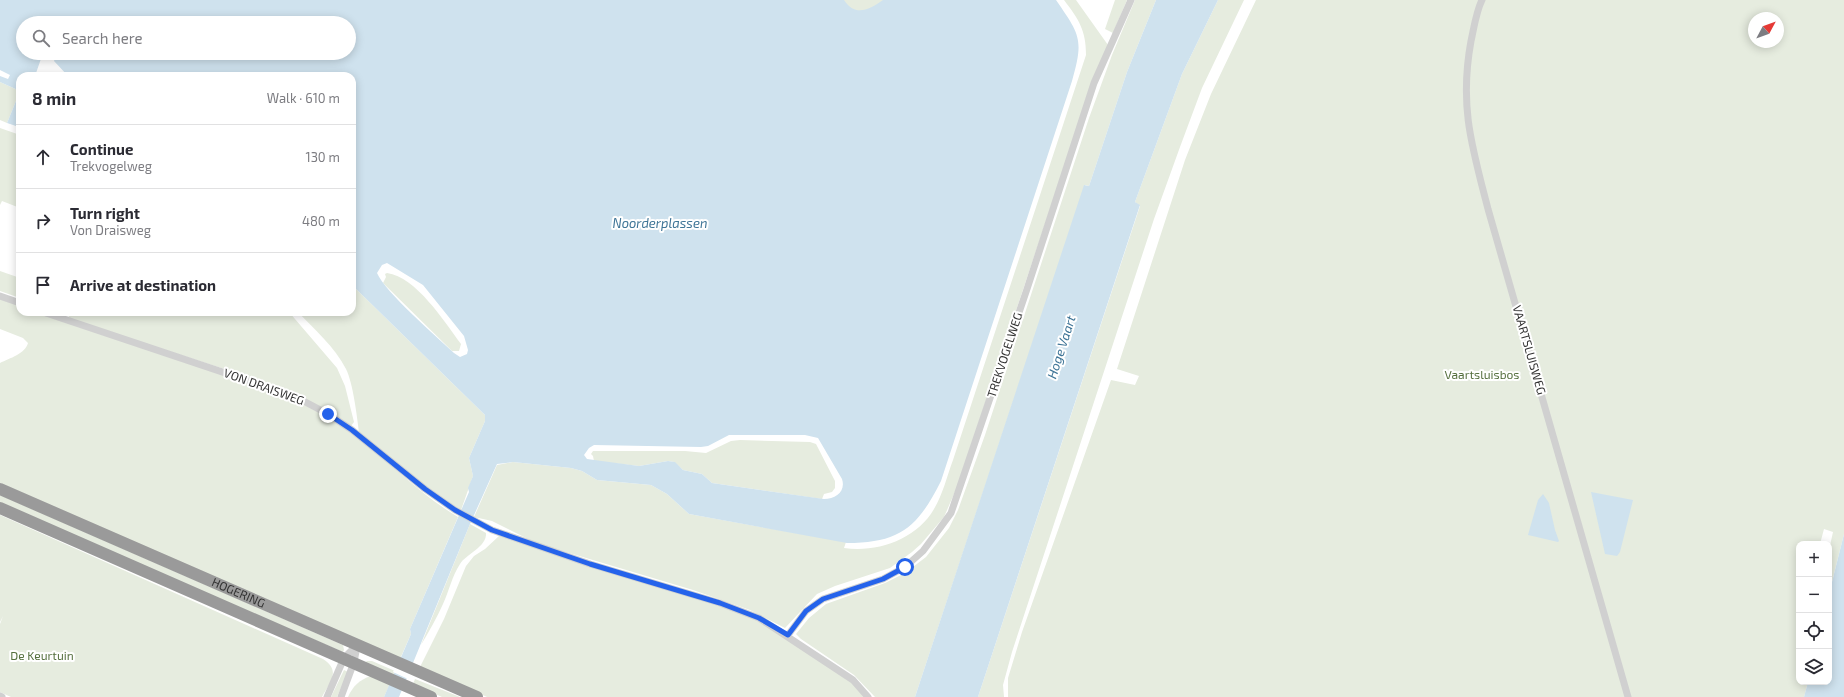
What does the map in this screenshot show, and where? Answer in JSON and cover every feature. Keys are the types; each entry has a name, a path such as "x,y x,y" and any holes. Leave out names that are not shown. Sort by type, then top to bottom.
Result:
{"highway":[{"name":"HOGERING","path":"0,489 477,697"},
{"name":"HOGERING","path":"0,508 431,697"}],"street":[{"name":"TREKVOGELWEG","path":"788,635 806,611 823,599 883,579 905,567 923,551 950,513 1007,348 1094,83 1131,0"},
{"name":"VAARTSLUISWEG","path":"1482,0 1467,64 1465,94 1468,133 1488,209 1628,697"},
{"path":"0,296 16,302"},
{"name":"VON DRAISWEG","path":"55,316 276,389 301,399 352,430 425,489 455,510 476,522 504,536 590,564 720,603 759,618 788,635 853,680 868,697"},
{"path":"327,697 357,645"},
{"path":"341,697 349,660 357,645"}],"green space":[{"path":"839,0 887,0 855,22"},
{"path":"1064,0 1076,0 1108,45 1054,197 957,487 944,517 921,544 912,552 890,568 835,586 817,594 785,628 750,610 693,590 536,543 492,521 474,517 497,465 513,462 571,468 582,471 597,480 651,485 667,494 689,514 846,542 844,548 857,549 882,546 907,536 917,528 927,519 934,509 945,485 1086,55 1085,39 1081,26"},
{"path":"1115,0 1127,0 1113,33 1105,29"},
{"path":"1135,0 1156,0 1127,72 1089,186 1085,185 915,697 875,697 854,675 796,634 809,618 826,604 885,583 905,573 926,557 949,528 958,510 985,435 1089,118 1112,55"},
{"path":"1218,0 1244,0 1202,88 1154,219 1012,652 1003,685 1004,697 978,697 1140,206 1135,202 1182,74"},
{"name":"Vaartsluisbos","path":"1256,0 1844,0 1844,534 1832,582 1831,541 1833,532 1824,529 1821,541 1796,541 1796,685 1807,685 1804,697 1008,697 1008,678 1022,632 1111,380 1135,385 1139,376 1117,369 1185,160 1211,94"},
{"path":"0,82 16,89 16,101 7,123 0,120"},
{"path":"0,128 16,134 16,206 2,201 0,205"},
{"path":"0,271 16,277 16,297 0,291"},
{"path":"387,273 398,276 419,291 438,312 461,344 459,351 452,351 383,283 386,277 385,274"},
{"path":"356,289 485,415 485,421 469,458 473,476 461,510 432,492 359,432 353,391 346,369 336,353 302,316 356,316"},
{"path":"0,299 16,305 16,316 48,316 275,391 295,400 343,427 430,498 458,517 410,629 411,634 400,659 0,483 0,363 20,353 24,350 28,343 23,338 0,329"},
{"path":"69,316 292,316 337,368 345,386 354,422 351,426 295,394 277,386 70,319"},
{"path":"731,441 810,442 816,444 835,481 835,488 832,492 824,494 822,499 712,483 702,474 683,470 674,462 668,461 639,466 594,461 591,454 593,451 685,451 706,453"},
{"path":"0,495 343,645 344,650 343,652 0,505"},
{"name":"De Keurtuin","path":"0,515 323,659 332,668 333,673 322,697 11,697 0,692 0,624 3,616 0,622"},
{"path":"470,524 486,533 485,538 480,546 460,564 441,609 421,645"},
{"path":"499,536 738,611 758,621 835,667 869,697 487,697 420,667 444,619 466,566 474,556 485,549"},
{"path":"367,661 372,661 395,671 393,676 364,663"},
{"path":"344,670 348,672 337,697 331,697"},
{"path":"371,676 390,684 384,697 348,697 357,684 363,679"},
{"path":"415,679 460,697 442,697 413,684"}],"water":[{"name":"Noorderplassen","path":"0,0 844,0 853,9 862,10 873,7 883,0 1056,0 1075,30 1079,46 1072,81 941,481 933,497 915,521 894,536 881,540 847,543 689,514 667,494 651,485 597,480 582,471 571,468 513,462 497,464 470,524 399,697 384,697 411,634 410,629 469,492 468,488 473,476 469,458 485,421 485,415 356,289 356,72 64,72 54,61 356,60 356,16 16,16 16,60 41,60 36,72 16,72 16,89 0,82 0,76 8,79 10,75 0,70","holes":["387,263 423,285 464,336 468,350 467,354 460,357 454,353 400,302 377,273 382,265","729,435 805,435 818,438 842,479 843,487 841,491 832,498 824,499 712,483 702,474 683,470 675,462 668,461 639,466 587,459 584,455 589,448 594,445 701,447 708,446"]},
{"name":"Hoge Vaart","path":"1156,0 1218,0 1182,74 1135,202 1140,205 978,697 915,697 1084,185 1089,186 1127,72"},
{"path":"16,101 16,126 7,123"},
{"path":"1591,492 1633,500 1620,552 1617,556 1605,554"},
{"path":"1543,494 1549,503 1558,542 1528,535 1538,500"},
{"path":"1844,534 1844,697 1804,697 1807,685 1832,685 1832,582"}],"pier":[{"path":"399,658 414,665 408,679 393,672"}],"route":[{"path":"328,414 352,430 425,489 455,510 504,536 590,564 720,603 759,618 788,635 806,611 823,599 883,579 905,567"}]}
